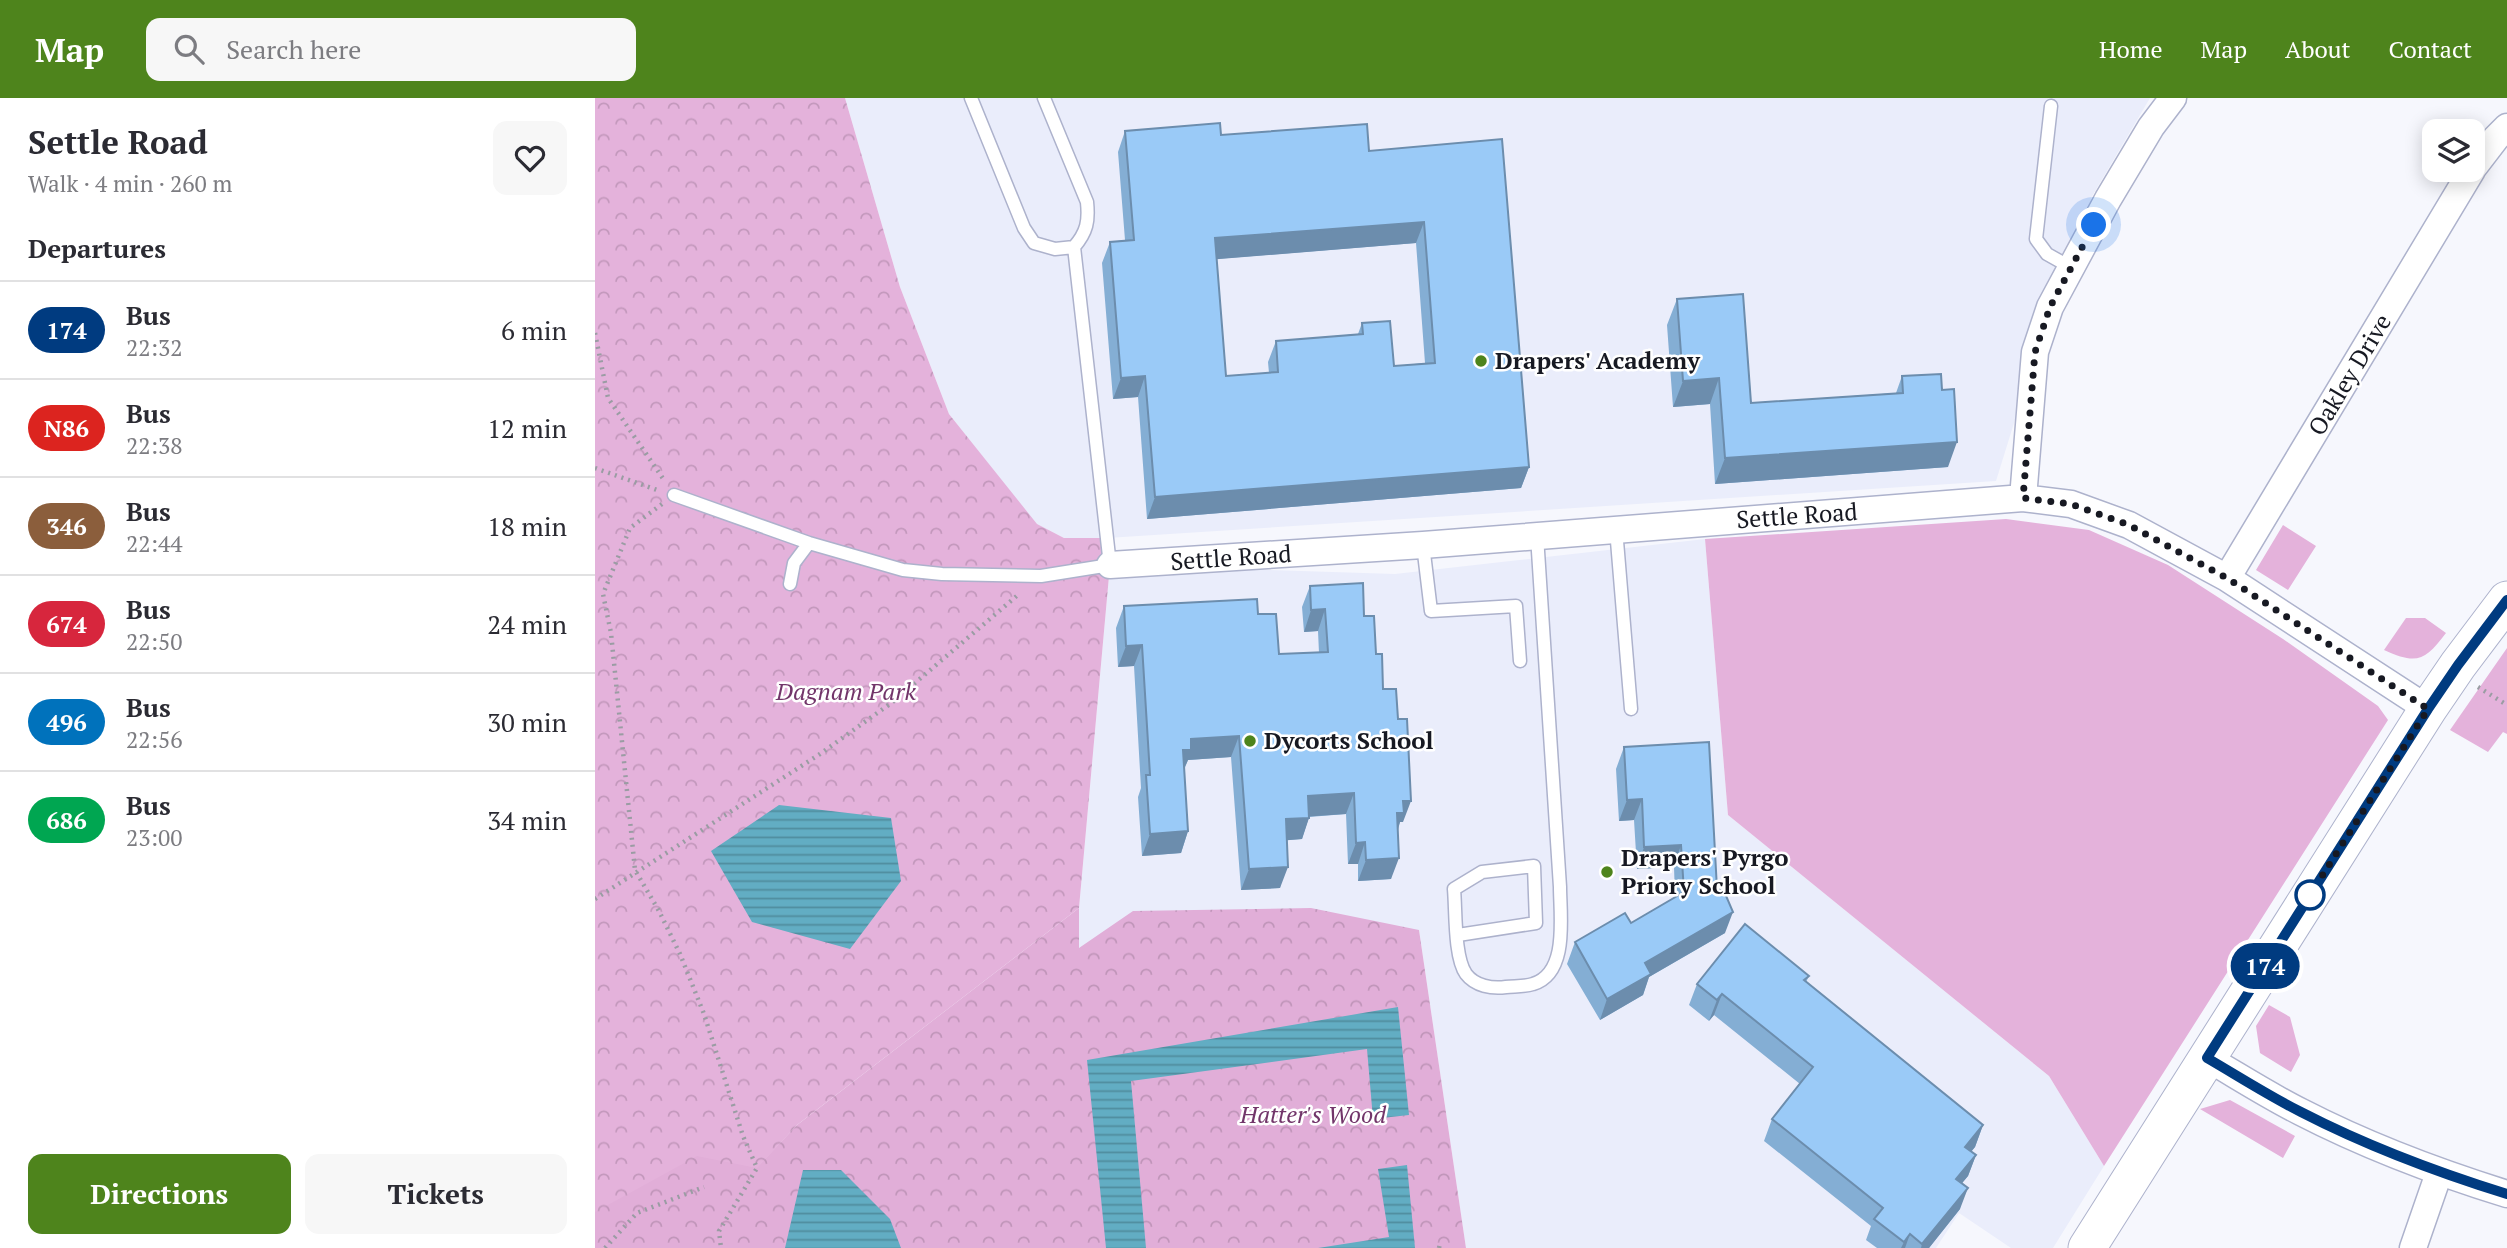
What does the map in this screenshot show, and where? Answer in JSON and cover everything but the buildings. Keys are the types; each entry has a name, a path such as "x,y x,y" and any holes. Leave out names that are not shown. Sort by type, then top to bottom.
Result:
{"street":[{"path":"2023,498 2035,352 2050,307 2122,175 2151,127 2173,98"},
{"name":"Oakley Drive","path":"2485,152 2507,127"},
{"name":"Oakley Drive","path":"2227,578 2464,182"},
{"name":"Settle Road","path":"1110,565 1423,545 2023,498 2071,504 2129,525 2227,578 2428,709"},
{"path":"2087,1248 2428,709 2502,616"},
{"path":"2207,1058 2299,1111 2354,1138 2439,1173 2507,1194"},
{"path":"2413,1248 2439,1173"}],"lane":[{"path":"971,98 1024,229 1034,243 1055,248 1074,247"},
{"path":"674,495 809,543 903,570 1041,576 1110,565 1074,247 1084,235 1088,219 1087,202 1044,98"},
{"path":"2051,106 2036,239 2047,254 2072,268"},
{"path":"1616,530 1631,709"},
{"path":"1458,935 1536,923 1534,866 1482,872 1454,889 1459,957 1466,974 1477,984 1498,988 1534,984 1549,975 1556,960 1560,937 1560,887 1537,536"},
{"path":"790,583 794,563 809,543"},
{"path":"1423,545 1431,611 1516,606 1520,661"}],"path":[{"path":"595,333 608,398 674,495"},
{"path":"595,468 674,495"},
{"path":"674,495 630,528 603,594 611,634 635,870 680,954 704,1014 743,1136 757,1168 719,1231 721,1248"},
{"path":"595,899 809,761 894,701 1041,576"},
{"path":"605,1248 637,1213 704,1187"}],"shaded area":[{"name":"Drapers' Academy","path":"845,98 2150,98 2091,198 2094,225 2050,307 1996,481 1107,538 1064,538 1036,524 949,414 900,287"},
{"name":"Drapers' Pyrgo Priory School","path":"1705,539 1728,815 2049,1076 2104,1166 2053,1248 2011,1248 1959,1213 1936,1248 1466,1248 1419,930 1077,1009 1079,908 1110,565 1395,574"}],"green space":[{"name":"Dagnam Park","path":"595,98 845,98 900,287 949,414 1037,524 1064,538 1107,538 1110,565 1079,908 797,1125 757,1168 697,1156 595,1212"},
{"path":"2006,519 2089,530 2168,565 2283,639 2378,706 2388,720 2104,1166 2049,1076 1728,815 1705,539"},
{"path":"2283,525 2316,546 2288,590 2256,570"},
{"path":"2406,618 2425,618 2446,633 2432,650 2420,658 2405,658 2384,650"},
{"path":"2507,648 2507,734 2503,732 2488,752 2450,730"},
{"name":"Hatter's Wood","path":"1079,908 1079,948 1133,911 1311,908 1419,930 1466,1248 595,1248 595,1027 757,1167 797,1125"},
{"path":"2269,1005 2290,1017 2300,1055 2291,1072 2260,1053 2256,1026"},
{"path":"2230,1100 2295,1136 2283,1158 2200,1109"}],"water":[{"path":"779,805 891,818 901,881 850,949 752,922 711,851"},
{"path":"1398,1007 1409,1115 1373,1119 1367,1049 1131,1081 1146,1248 1106,1248 1087,1060"},
{"path":"1407,1165 1415,1248 1318,1248 1389,1237 1378,1169"},
{"path":"803,1170 841,1170 890,1219 901,1248 785,1248"}],"bus line":[{"name":"174","path":"2507,600 2428,709 2207,1058 2299,1111 2354,1138 2439,1173 2507,1194"}],"place":[{"name":"Drapers' Academy","path":"1481,361"},
{"name":"Dycorts School","path":"1250,741"},
{"name":"Drapers' Pyrgo Priory School","path":"1607,872"}],"route":[{"path":"2094,225 2050,307 2035,352 2023,498 2071,504 2129,525 2227,578 2428,709 2310,895"}]}
